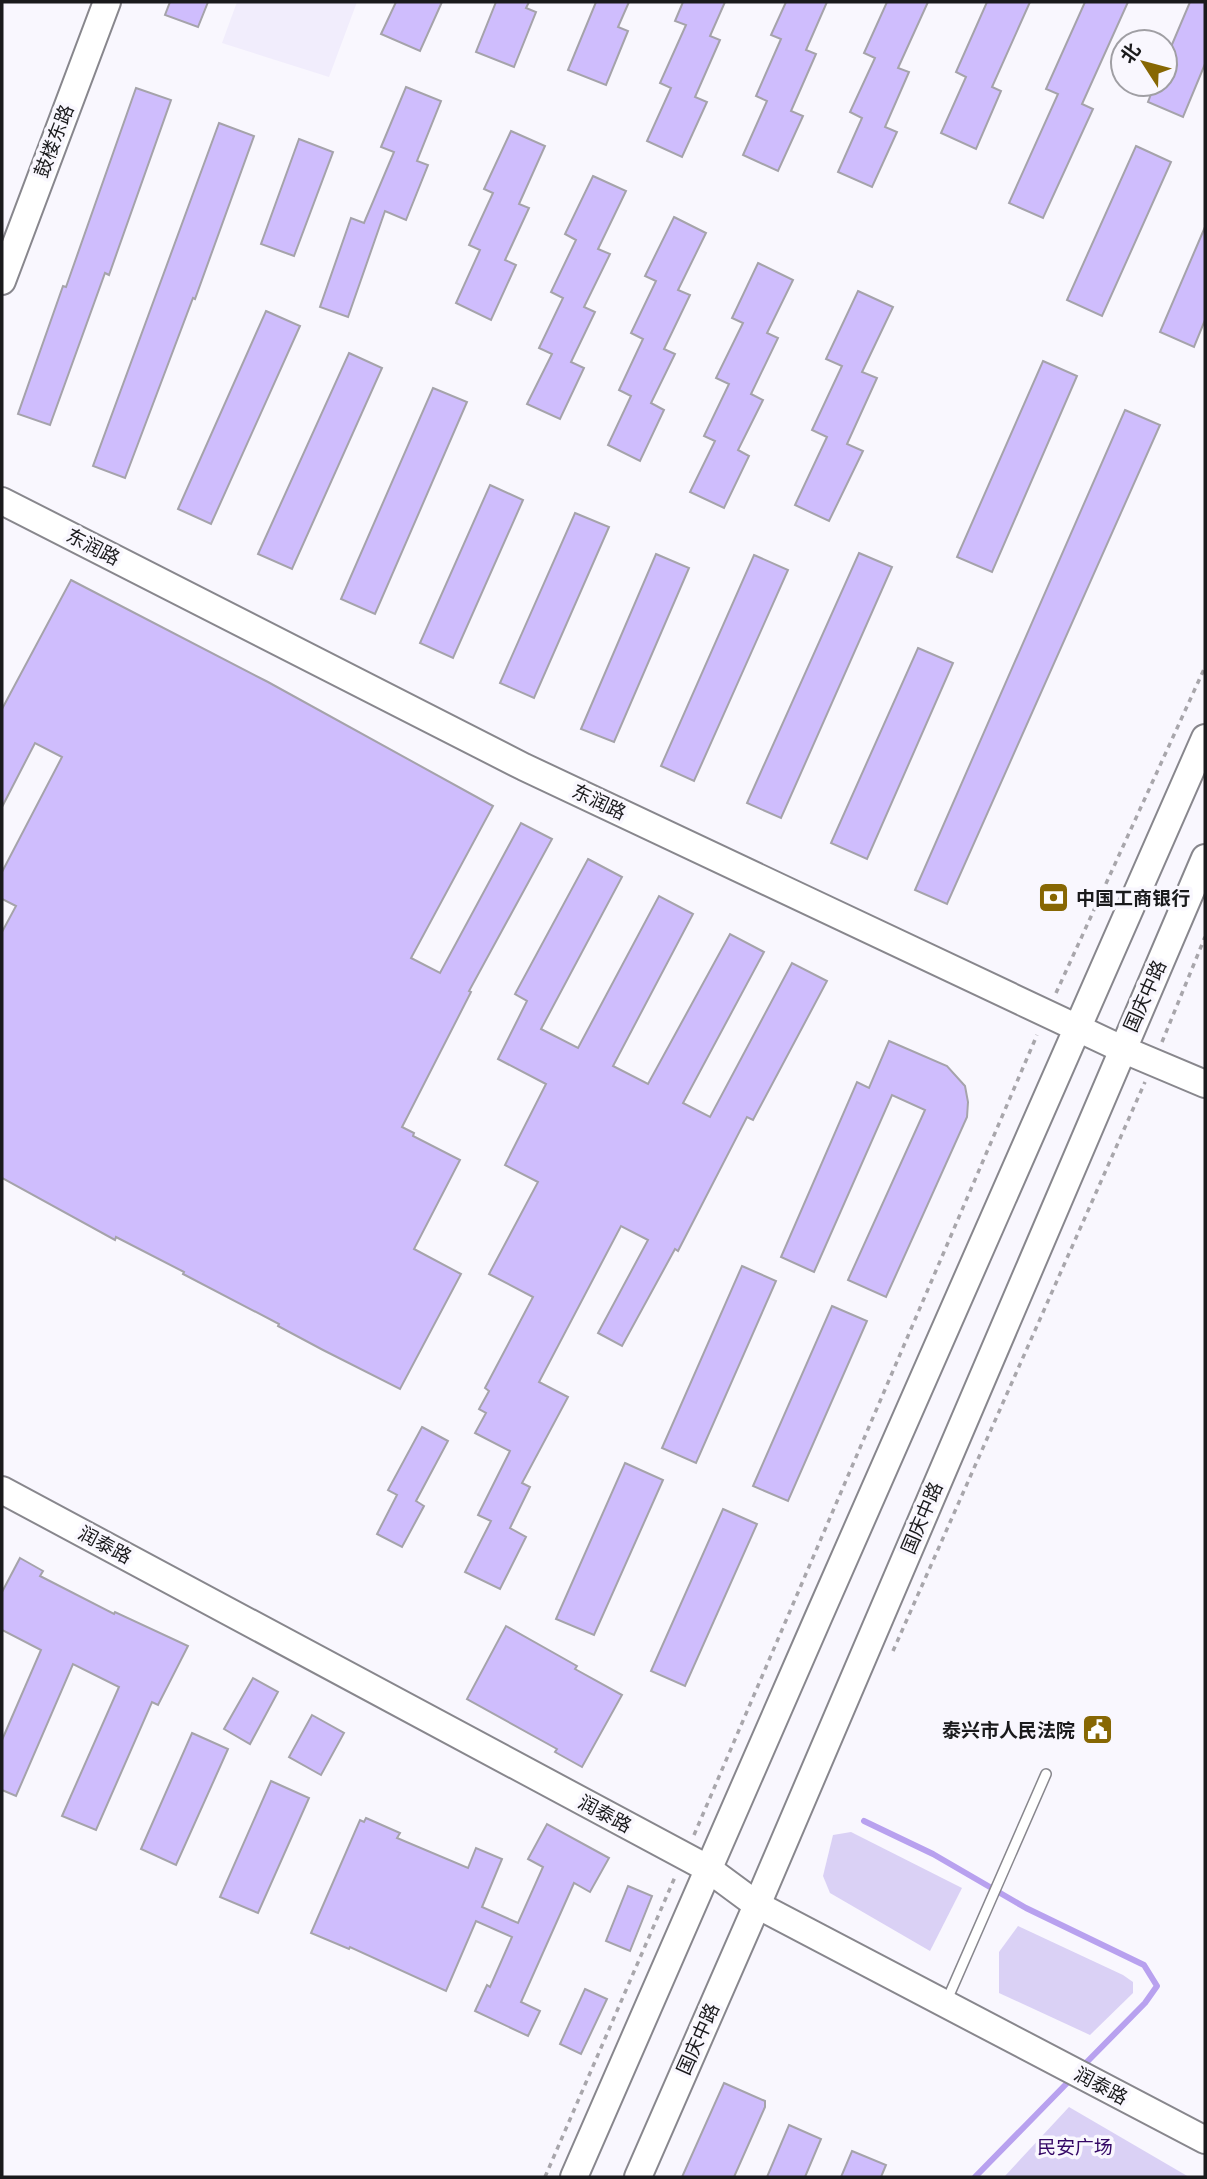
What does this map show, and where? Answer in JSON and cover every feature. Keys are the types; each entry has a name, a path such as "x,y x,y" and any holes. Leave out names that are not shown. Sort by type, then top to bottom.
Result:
{"main road":[{"name":"鼓楼东路","path":"2,281 107,2"},
{"name":"东润路","path":"2,501 524,767 1079,1029 1205,1084"},
{"path":"573,2177 696,1863 1079,1029 1205,738"},
{"name":"国庆中路","path":"638,2177 1205,858"},
{"name":"润泰路","path":"2,1490 696,1863 757,1905 1205,2140"}],"lane":[{"path":"945,2004 1046,1774"}],"path":[{"path":"545,2177 696,1863 1046,1013 1205,667"},
{"path":"889,1660 1154,1063 1205,937"}],"shaded area":[{"path":"237,2 357,2 329,77 222,43"}],"green space":[{"path":"851,1832 962,1888 930,1951 830,1893 823,1876 833,1835"},
{"path":"1018,1926 1123,1975 1133,1982 1133,1993 1090,2035 999,1993 999,1952"},
{"name":"民安广场","path":"1069,2107 1189,2177 1004,2177"}],"building":[{"path":"170,2 208,2 198,27 165,15"},
{"path":"396,2 442,2 420,51 381,34"},
{"path":"496,2 529,2 526,8 536,12 514,67 476,52"},
{"path":"596,2 629,2 618,27 628,31 606,85 568,70"},
{"path":"683,2 725,2 710,36 720,40 695,97 707,102 682,157 647,141 671,88 660,83 686,25 675,21"},
{"path":"786,2 827,2 806,50 816,54 791,111 803,116 778,171 743,155 767,101 756,96 781,39 771,35"},
{"path":"887,2 928,2 898,68 909,72 885,127 897,132 872,187 838,172 862,118 850,112 875,58 864,53"},
{"path":"987,2 1030,2 992,87 1001,91 976,149 941,133 966,77 956,72"},
{"path":"1085,2 1128,2 1116,28 1109,28 1109,44 1082,104 1093,109 1043,218 1009,203 1058,94 1046,89"},
{"path":"1190,2 1205,2 1205,64 1183,117 1148,102 1150,98 1179,98 1179,28"},
{"path":"406,87 441,101 417,161 428,165 406,220 385,211 348,317 320,307 351,218 364,223 394,152 381,147"},
{"path":"136,88 171,100 109,275 105,273 50,425 18,414"},
{"path":"219,123 254,136 195,299 193,298 125,478 93,466"},
{"path":"511,131 545,146 519,204 529,208 505,260 516,265 491,320 456,303 480,250 469,245 493,193 484,189"},
{"path":"299,139 333,152 294,256 261,244"},
{"path":"1136,146 1171,162 1102,316 1067,300"},
{"path":"593,176 626,191 598,249 610,254 584,307 595,312 571,362 584,368 560,419 527,404 552,354 539,348 563,298 551,292 576,240 565,234"},
{"path":"674,217 706,233 678,290 690,295 664,349 675,354 651,403 664,410 640,461 608,445 631,396 619,390 643,339 631,333 656,281 645,276"},
{"path":"1205,227 1205,320 1194,347 1160,332"},
{"path":"758,263 793,280 767,333 778,338 751,394 763,400 738,450 749,456 724,508 690,492 715,441 704,436 729,384 716,378 743,323 732,318"},
{"path":"858,291 893,307 862,372 877,378 847,444 863,451 829,521 795,505 827,437 812,430 842,366 826,359"},
{"path":"266,311 300,326 211,524 178,509"},
{"path":"349,353 382,368 292,569 258,554"},
{"path":"1043,361 1077,376 992,572 957,557"},
{"path":"433,388 467,402 375,614 341,599"},
{"path":"1125,410 1160,425 947,904 915,890"},
{"path":"490,485 523,500 453,658 420,643"},
{"path":"575,513 609,527 534,698 500,683"},
{"path":"859,553 892,567 781,818 747,803"},
{"path":"656,554 689,568 614,742 581,729"},
{"path":"754,555 788,570 694,781 661,766"},
{"path":"71,580 268,682 493,806 411,958 440,973 521,823 552,839 469,991 471,992 402,1127 414,1133 413,1136 460,1160 414,1249 461,1274 400,1389 278,1326 279,1324 183,1274 184,1272 116,1237 115,1240 2,1178 2,932 16,906 2,899 2,872 62,757 35,743 2,807 2,709"},
{"path":"918,648 953,663 867,859 831,843"},
{"path":"588,859 622,877 541,1029 578,1048 659,896 693,914 613,1066 648,1084 730,934 764,952 683,1103 710,1117 792,963 827,981 753,1120 747,1117 678,1251 675,1249 622,1346 598,1333 648,1240 621,1226 539,1382 568,1397 522,1483 530,1487 510,1528 526,1537 500,1589 465,1572 491,1521 478,1515 510,1451 475,1433 486,1413 479,1409 489,1391 485,1388 533,1297 489,1274 538,1182 505,1165 546,1084 498,1059 527,1001 515,994"},
{"path":"889,1041 947,1066 965,1086 968,1102 967,1117 886,1297 848,1280 925,1110 892,1095 814,1272 781,1257 857,1082 869,1088"},
{"path":"742,1266 776,1281 696,1463 662,1448"},
{"path":"832,1306 867,1321 788,1501 753,1486"},
{"path":"422,1427 448,1441 416,1501 424,1506 402,1547 377,1534 397,1495 388,1490"},
{"path":"625,1463 663,1480 594,1635 556,1619"},
{"path":"723,1509 757,1524 685,1686 651,1671"},
{"path":"20,1558 43,1571 40,1576 114,1614 115,1612 188,1646 158,1705 152,1702 96,1830 62,1816 119,1687 73,1664 16,1796 2,1790 2,1740 41,1650 2,1630 2,1592"},
{"path":"506,1626 622,1695 582,1767 555,1752 557,1749 467,1699"},
{"path":"253,1678 278,1692 250,1744 224,1729"},
{"path":"312,1715 344,1733 321,1775 289,1757"},
{"path":"192,1733 228,1749 176,1865 141,1849"},
{"path":"271,1781 309,1798 258,1913 220,1897"},
{"path":"366,1818 400,1833 397,1838 468,1868 476,1848 502,1859 482,1907 518,1923 543,1867 528,1859 547,1824 609,1858 590,1892 574,1883 521,2002 540,2011 528,2036 475,2011 487,1985 490,1987 512,1937 476,1921 446,1991 350,1947 349,1949 311,1933 360,1820 364,1822"},
{"path":"628,1886 652,1896 630,1951 606,1941"},
{"path":"585,1989 607,1999 581,2054 560,2044"},
{"path":"724,2083 765,2101 765,2107 734,2177 682,2177"},
{"path":"789,2125 821,2139 805,2177 767,2177"},
{"path":"852,2151 886,2165 881,2177 841,2177"}],"waterway":[{"path":"864,1821 933,1854 1026,1908 1144,1965 1157,1986 1145,2003 1080,2069"},
{"path":"975,2177 1073,2077"}],"place":[{"name":"中国工商银行","path":"1053,898"},
{"name":"泰兴市人民法院","path":"1098,1730"}]}
